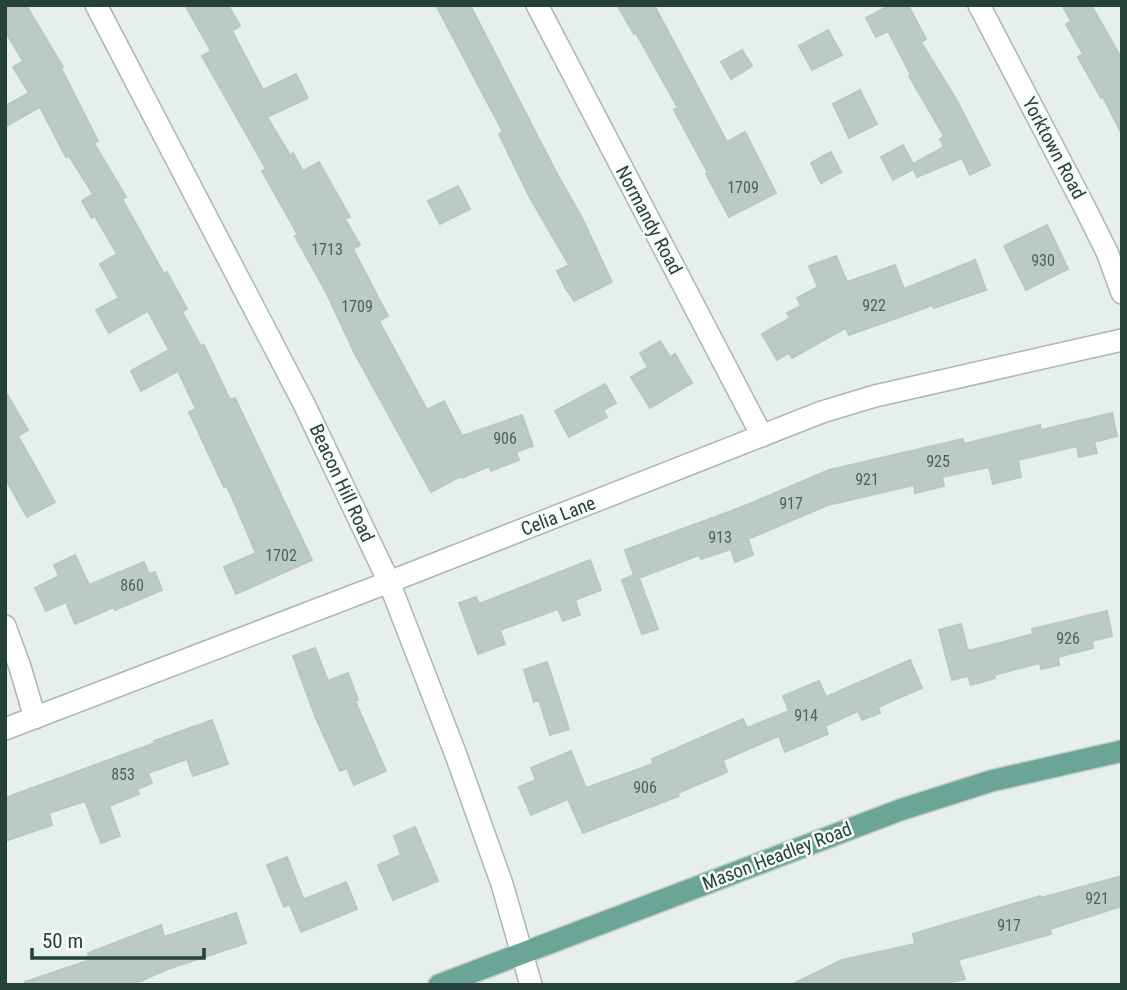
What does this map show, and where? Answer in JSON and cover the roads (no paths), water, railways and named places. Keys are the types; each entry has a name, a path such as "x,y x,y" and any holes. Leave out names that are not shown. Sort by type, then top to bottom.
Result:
{"main road":[{"name":"Mason Headley Road","path":"439,985 900,810 991,781 1122,751"}],"street":[{"name":"Beacon Hill Road","path":"96,5 304,404 388,582 461,768 502,884 531,985"},
{"name":"Normandy Road","path":"537,5 762,436"},
{"name":"Yorktown Road","path":"979,5 1085,208 1107,253 1122,293"},
{"name":"Celia Lane","path":"5,729 822,412 875,396 1122,340"},
{"path":"5,626 35,718"}]}
